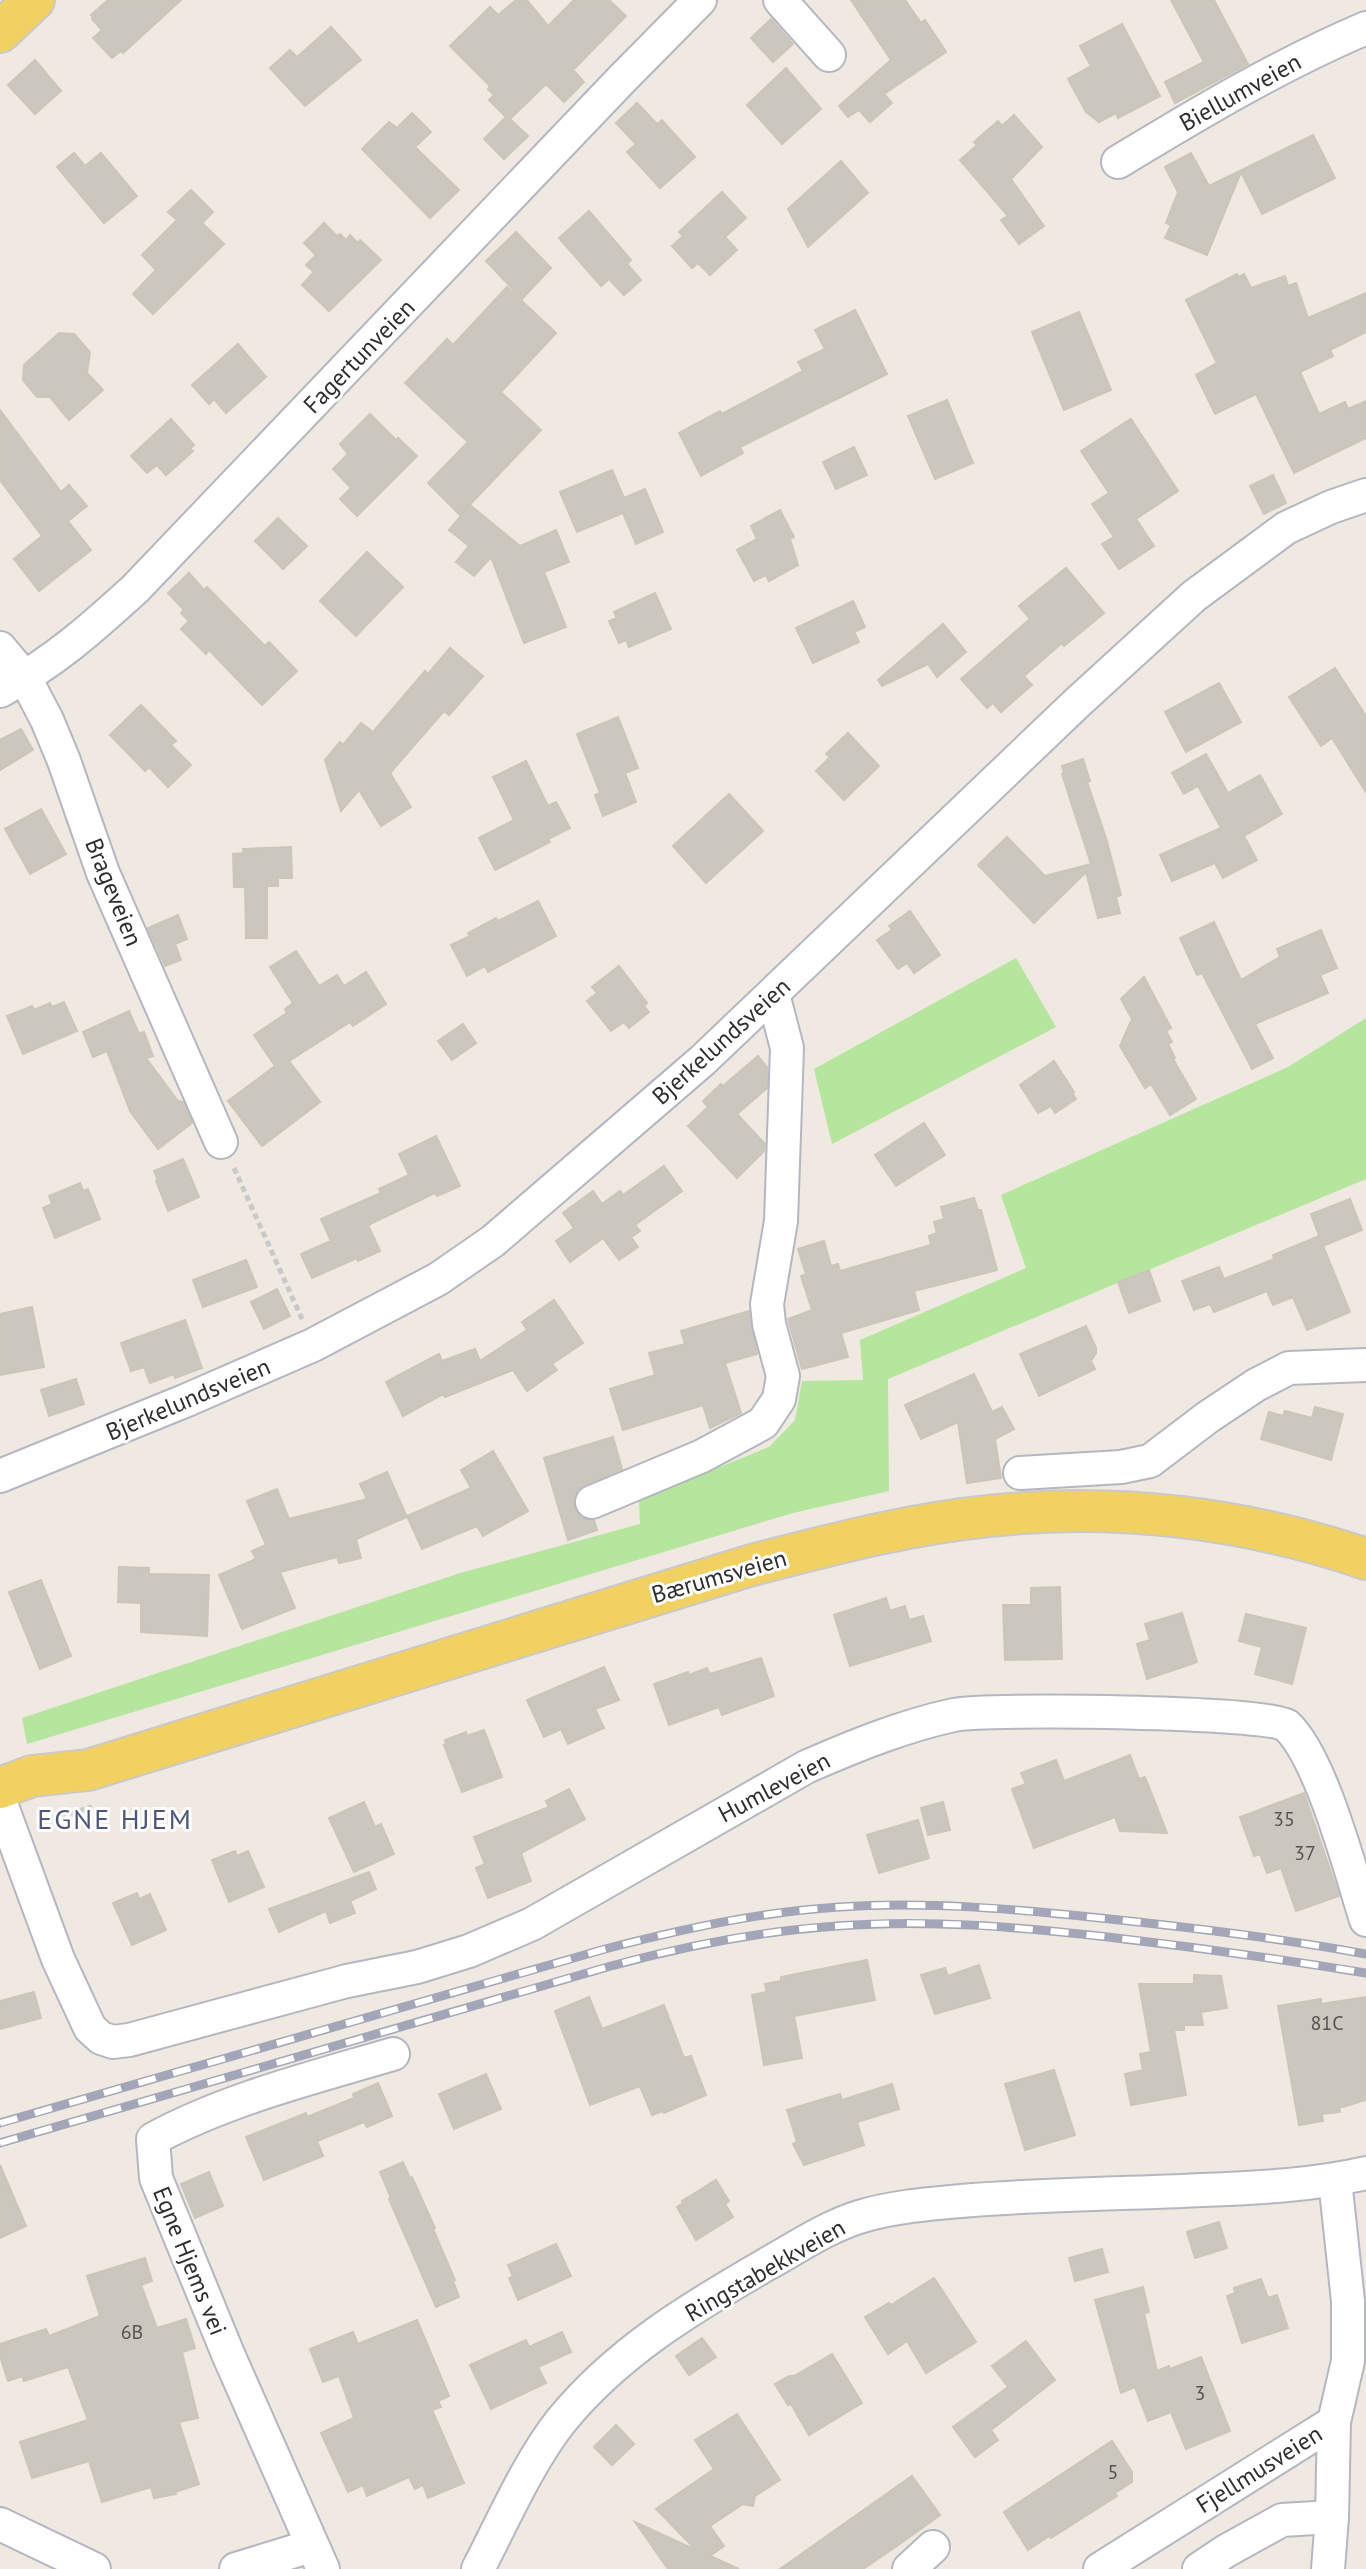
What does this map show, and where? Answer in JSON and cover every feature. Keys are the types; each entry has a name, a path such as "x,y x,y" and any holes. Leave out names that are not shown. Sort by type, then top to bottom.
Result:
{"main road":[{"path":"0,32 34,0"},
{"name":"Bærumsveien","path":"1,1801 40,1799 88,1770 752,1565 915,1526 1046,1512 1146,1514 1243,1526 1366,1559"}],"street":[{"name":"Fagertunveien","path":"13,684 76,643 135,589 700,0"},
{"path":"780,0 829,55"},
{"name":"Biellumveien","path":"1118,162 1213,104 1366,28"},
{"name":"Bjerkelundsveien","path":"0,1476 313,1345 438,1279 493,1241 703,1060 1078,702 1194,596 1286,528 1366,495"},
{"name":"Brageveien","path":"0,648 13,684 64,761 103,873 221,1142"},
{"path":"592,1502 702,1456 751,1430 763,1423 779,1399 783,1376 767,1304 781,1221 787,1048 773,994"},
{"path":"1020,1473 1121,1467 1150,1461 1208,1417 1256,1385 1289,1368 1366,1365"},
{"name":"Humleveien","path":"1,1801 58,1959 90,2028 101,2038 113,2042 347,1981 417,1967 469,1951 532,1924 806,1767 910,1726 958,1714 1040,1712 1243,1716 1282,1722 1299,1738 1328,1802 1366,1920"},
{"name":"Egne Hjems vei","path":"317,2557 156,2178 153,2139 185,2122 240,2102 393,2054"},
{"name":"Fjellmusveien","path":"1100,2569 1334,2422 1348,2361 1351,2176"},
{"name":"Ringstabekkveien","path":"478,2569 541,2452 565,2428 592,2384 641,2342 767,2265 858,2217 963,2201 1258,2188 1351,2176"},
{"path":"1328,2569 1334,2422"},
{"path":"1199,2569 1282,2520 1332,2517"},
{"path":"0,2524 94,2569"},
{"path":"909,2569 933,2547"},
{"path":"236,2569 317,2557"}],"path":[{"path":"221,1142 313,1345"}],"green space":[{"path":"1016,958 1056,1027 832,1144 814,1069"},
{"path":"1366,1018 1366,1179 888,1379 889,1491 793,1513 27,1744 22,1718 460,1573 640,1524 639,1500 769,1447 795,1420 802,1381 863,1380 860,1340 1026,1268 1001,1195 1288,1067"}],"building":[{"path":"108,0 181,0 123,53 121,51 112,58 93,38 102,30 91,15"},
{"path":"516,0 527,0 548,26 574,0 609,0 626,16 573,70 584,82 564,102 546,84 510,119 528,136 504,159 484,139 506,117 489,100 494,95 488,89 490,86 450,46 490,7 498,15"},
{"path":"851,0 905,0 921,23 925,20 946,52 884,94 892,103 870,122 859,110 848,117 839,106 891,60"},
{"path":"1171,0 1214,0 1248,64 1175,103 1165,82 1204,62"},
{"path":"771,19 793,44 773,62 751,38"},
{"path":"1122,24 1160,96 1118,118 1116,113 1099,122 1086,112 1068,79 1091,66 1080,46"},
{"path":"331,27 361,60 305,106 270,68 290,50 297,57"},
{"path":"35,60 61,91 35,114 8,85"},
{"path":"786,68 821,109 782,144 747,105"},
{"path":"637,103 657,124 662,120 695,157 660,188 627,152 636,144 616,123"},
{"path":"412,113 431,132 415,147 459,190 430,218 362,149 389,122 397,128"},
{"path":"1014,115 1042,147 1011,179 1044,226 1019,244 1001,220 1008,216 960,160 977,145 974,142 998,121 1002,126"},
{"path":"1313,135 1335,178 1262,214 1241,172 1207,255 1165,238 1171,225 1166,223 1178,192 1165,167 1191,153 1209,186"},
{"path":"74,153 85,166 101,153 137,196 104,223 57,167"},
{"path":"841,161 868,193 808,247 788,209"},
{"path":"191,190 213,212 202,223 224,244 153,314 133,294 156,270 142,255 177,220 168,212"},
{"path":"722,192 746,218 725,237 737,250 710,275 698,263 692,268 672,246 683,236 679,232"},
{"path":"589,211 631,260 627,264 641,280 624,295 609,279 601,286 559,238"},
{"path":"324,223 337,236 340,234 346,240 350,235 358,243 360,240 381,260 329,311 302,285 314,272 306,265 316,255 304,243"},
{"path":"516,232 551,268 522,299 486,261"},
{"path":"1237,274 1239,277 1244,274 1251,288 1285,276 1288,286 1296,283 1308,318 1366,293 1366,332 1330,350 1333,356 1300,372 1319,414 1345,402 1348,409 1366,401 1366,438 1294,473 1256,394 1215,414 1196,375 1217,363 1186,300"},
{"path":"507,287 556,333 501,392 541,430 460,515 428,483 468,442 405,383 447,339 453,345"},
{"path":"855,310 887,374 740,447 743,453 701,476 679,433 803,371 798,362 825,349 815,330"},
{"path":"1079,312 1111,390 1064,410 1032,332"},
{"path":"59,333 74,334 90,352 87,373 103,390 69,420 50,397 37,397 23,380 24,365"},
{"path":"238,344 266,377 226,413 214,399 209,404 192,385"},
{"path":"947,400 973,463 935,479 908,416"},
{"path":"0,410 61,492 69,485 87,506 68,521 91,550 39,591 14,559 42,536 0,480"},
{"path":"370,414 417,456 357,516 340,499 351,488 333,469 348,454 340,444"},
{"path":"171,419 194,445 190,449 193,451 166,475 157,465 147,473 131,456"},
{"path":"1131,419 1178,491 1136,519 1154,546 1119,569 1102,544 1114,537 1092,504 1109,493 1081,451"},
{"path":"854,447 867,475 836,489 823,462"},
{"path":"612,470 624,498 645,489 663,532 636,544 623,513 577,532 560,492"},
{"path":"1273,475 1286,503 1264,514 1250,486"},
{"path":"470,505 520,546 556,530 569,562 544,572 566,627 524,643 491,557 474,576 456,562 469,546 449,530"},
{"path":"780,510 794,537 790,539 798,565 769,581 766,575 754,581 737,550 757,539 751,526"},
{"path":"278,518 307,546 283,569 255,541"},
{"path":"367,552 403,587 356,636 320,601"},
{"path":"1066,568 1104,613 1064,646 1062,643 1024,676 1032,685 1001,712 993,703 987,708 961,679 1030,619 1019,606"},
{"path":"189,573 265,646 269,642 297,671 262,705 209,650 206,654 181,629 189,621 181,613 184,610 168,593"},
{"path":"655,593 671,629 629,647 626,640 619,643 609,621 617,618 614,612"},
{"path":"853,601 865,627 854,632 859,642 813,663 796,628"},
{"path":"943,624 966,652 937,677 928,664 882,686 878,680"},
{"path":"450,648 483,676 449,715 444,711 390,773 411,807 381,826 359,790 341,811 325,760 340,742 343,745 361,723 373,732 425,671 428,674"},
{"path":"1335,668 1366,716 1366,792 1332,738 1321,746 1289,697"},
{"path":"1219,683 1241,722 1186,752 1165,712"},
{"path":"141,705 176,741 171,745 191,765 168,787 149,767 145,771 110,735"},
{"path":"618,717 638,768 625,773 636,802 603,816 595,795 600,793 577,734"},
{"path":"21,729 33,750 0,770 0,740"},
{"path":"848,733 879,766 844,800 816,771 830,757 826,754"},
{"path":"1206,754 1228,793 1260,775 1282,814 1244,836 1257,860 1223,878 1215,863 1172,881 1160,855 1221,828 1198,786 1184,794 1172,773"},
{"path":"1083,759 1121,895 1116,897 1120,913 1098,918 1086,872 1034,923 978,865 1007,837 1045,876 1091,864 1062,774 1062,766"},
{"path":"526,761 548,806 556,802 570,828 548,839 550,842 495,870 479,838 514,820 493,777"},
{"path":"729,794 763,831 706,883 673,846"},
{"path":"41,809 66,854 30,874 5,829"},
{"path":"291,847 292,878 278,878 278,886 267,886 267,938 246,938 245,887 234,887 233,854 244,853 243,849"},
{"path":"538,901 556,936 488,972 485,966 467,976 451,945 496,918 498,921"},
{"path":"910,911 940,955 914,973 907,963 898,969 877,940 892,930 889,926"},
{"path":"178,915 187,939 175,944 181,960 165,966 148,928"},
{"path":"1214,922 1241,980 1280,957 1277,949 1321,930 1337,968 1320,975 1328,993 1255,1024 1273,1058 1252,1069 1202,973 1197,975 1180,938"},
{"path":"296,951 319,986 337,975 344,986 366,972 386,1004 353,1026 350,1022 289,1061 320,1102 262,1146 228,1101 275,1066 254,1035 287,1013 285,1009 293,1003 270,967"},
{"path":"619,966 647,1003 644,1006 649,1012 629,1028 624,1022 611,1031 587,1001 597,993 592,987"},
{"path":"1144,977 1171,1028 1166,1031 1172,1042 1168,1044 1173,1059 1196,1099 1170,1115 1151,1084 1145,1088 1120,1046 1132,1019 1121,999"},
{"path":"64,1002 77,1031 23,1054 7,1016 32,1006 34,1010 50,1003 52,1007"},
{"path":"129,1011 139,1034 144,1032 153,1056 146,1058 178,1101 183,1102 192,1123 158,1149 130,1111 107,1051 93,1057 83,1032"},
{"path":"463,1024 476,1043 452,1060 438,1041"},
{"path":"758,1056 767,1067 767,1088 737,1114 765,1144 764,1151 737,1178 688,1126 708,1107 703,1101"},
{"path":"1054,1061 1076,1099 1055,1113 1051,1106 1038,1113 1020,1085"},
{"path":"924,1123 945,1155 896,1186 875,1155"},
{"path":"436,1136 460,1186 437,1196 435,1193 368,1225 380,1251 312,1278 301,1254 331,1241 321,1219 381,1193 379,1189 409,1175 399,1154"},
{"path":"183,1159 199,1197 168,1211 154,1171"},
{"path":"664,1166 682,1191 635,1225 640,1231 631,1237 638,1247 619,1260 603,1238 570,1262 556,1241 574,1228 563,1213 593,1191 602,1204 620,1191 623,1195"},
{"path":"80,1183 83,1191 88,1189 100,1219 55,1238 43,1208 52,1204 49,1196"},
{"path":"974,1198 978,1210 981,1210 997,1270 914,1291 919,1310 841,1333 848,1357 802,1369 788,1319 812,1310 801,1276 806,1274 798,1249 824,1241 831,1266 838,1264 840,1271 931,1245 929,1236 937,1233 934,1222 944,1219 941,1207"},
{"path":"1350,1199 1362,1230 1323,1246 1311,1214"},
{"path":"1319,1236 1350,1312 1307,1330 1293,1297 1273,1305 1267,1291 1214,1312 1210,1304 1194,1310 1182,1281 1219,1267 1224,1279"},
{"path":"246,1260 257,1287 203,1307 193,1280"},
{"path":"1149,1270 1160,1301 1129,1313 1118,1282"},
{"path":"277,1289 290,1316 264,1329 251,1302"},
{"path":"554,1300 583,1343 552,1364 557,1370 527,1391 513,1370 445,1397 443,1394 403,1416 386,1382 439,1354 442,1361 475,1349 480,1361 527,1330 522,1322"},
{"path":"32,1307 44,1367 0,1375 0,1314"},
{"path":"749,1311 757,1354 725,1363 741,1413 710,1428 703,1405 623,1430 610,1389 655,1375 649,1353 685,1344 681,1331"},
{"path":"185,1320 202,1368 150,1383 144,1367 131,1371 121,1343"},
{"path":"1086,1326 1096,1348 1091,1361 1095,1369 1039,1396 1020,1354"},
{"path":"974,1374 992,1412 1002,1407 1014,1429 995,1439 1001,1478 967,1483 958,1422 921,1439 905,1405"},
{"path":"76,1379 84,1404 49,1416 41,1390"},
{"path":"1315,1407 1343,1414 1331,1460 1261,1439 1269,1412 1283,1416 1285,1411 1312,1418"},
{"path":"613,1437 622,1469 584,1485 577,1490 573,1499 575,1510 581,1518 594,1520 597,1530 568,1540 544,1458"},
{"path":"493,1451 528,1511 483,1536 477,1526 422,1549 407,1516 471,1488 461,1470"},
{"path":"387,1472 407,1517 356,1539 361,1558 339,1563 337,1557 280,1572 295,1608 242,1629 219,1575 256,1559 252,1551 266,1545 247,1501 277,1489 289,1519 367,1499 360,1484"},
{"path":"119,1567 149,1568 149,1574 209,1575 207,1636 141,1632 141,1603 118,1602"},
{"path":"41,1580 71,1656 40,1669 9,1592"},
{"path":"1060,1587 1062,1659 1005,1660 1003,1605 1031,1605 1031,1588"},
{"path":"886,1598 890,1611 905,1606 909,1620 923,1616 931,1641 850,1666 834,1615"},
{"path":"1182,1613 1197,1662 1147,1679 1137,1644 1150,1640 1145,1624"},
{"path":"1246,1614 1306,1628 1292,1684 1255,1674 1262,1647 1239,1641"},
{"path":"761,1658 774,1696 722,1715 719,1707 669,1725 654,1684 688,1672 689,1675 707,1668 710,1674"},
{"path":"604,1667 619,1700 595,1709 604,1728 568,1744 561,1729 544,1737 527,1700"},
{"path":"484,1730 502,1777 462,1792 444,1745 445,1740 466,1732 467,1736"},
{"path":"1130,1755 1139,1779 1145,1777 1167,1833 1120,1831 1115,1817 1034,1848 1012,1789 1026,1784 1021,1773 1056,1760 1064,1781"},
{"path":"569,1789 585,1819 521,1853 531,1881 488,1898 476,1868 485,1864 474,1837 549,1807 546,1801"},
{"path":"1304,1793 1339,1896 1296,1911 1281,1868 1267,1873 1260,1854 1254,1856 1240,1817"},
{"path":"364,1802 375,1827 381,1824 394,1854 354,1872 329,1818"},
{"path":"943,1802 950,1830 928,1835 921,1808"},
{"path":"918,1820 929,1858 879,1873 867,1835"},
{"path":"235,1851 237,1856 248,1851 264,1887 229,1902 212,1860"},
{"path":"369,1872 376,1889 350,1901 355,1913 330,1923 326,1911 279,1932 269,1909"},
{"path":"137,1893 139,1899 150,1894 166,1930 132,1945 113,1903"},
{"path":"867,1960 875,2000 794,2016 802,2058 764,2065 752,1995 767,1992 765,1984 781,1981 781,1977"},
{"path":"979,1965 990,1998 935,2014 921,1975 945,1968 948,1976"},
{"path":"1194,1975 1221,1976 1227,2008 1201,2012 1203,2025 1184,2025 1184,2030 1174,2030 1186,2095 1131,2105 1125,2074 1143,2070 1140,2054 1151,2052 1139,1984 1194,1984"},
{"path":"34,1992 41,2018 0,2029 0,2001"},
{"path":"589,1997 602,2029 664,2005 684,2058 691,2056 706,2095 652,2115 640,2086 590,2105 555,2011"},
{"path":"1366,1997 1366,2100 1339,2108 1340,2112 1322,2114 1323,2121 1299,2125 1278,2006 1321,1999 1321,2004"},
{"path":"1054,2070 1075,2135 1025,2150 1005,2084"},
{"path":"486,2074 501,2109 454,2129 439,2094"},
{"path":"378,2083 392,2116 367,2127 364,2122 317,2141 323,2156 264,2180 246,2137 354,2098 353,2094"},
{"path":"892,2084 899,2109 857,2122 864,2145 804,2165 793,2144 797,2142 787,2110 840,2094 842,2100"},
{"path":"403,2162 435,2228 459,2297 436,2307 380,2172"},
{"path":"0,2165 26,2226 0,2238"},
{"path":"209,2172 223,2206 195,2218 181,2184"},
{"path":"716,2180 729,2201 725,2204 733,2217 696,2240 677,2207"},
{"path":"1219,2222 1227,2248 1195,2258 1187,2232"},
{"path":"556,2244 571,2276 518,2300 509,2278 513,2277 508,2265"},
{"path":"1102,2249 1108,2272 1075,2281 1069,2258"},
{"path":"145,2258 152,2281 141,2285 157,2328 186,2319 195,2348 182,2352 198,2418 179,2422 199,2484 176,2494 154,2498 151,2487 102,2502 89,2461 32,2478 20,2442 88,2420 68,2367 24,2381 22,2376 8,2381 0,2356 0,2344 46,2329 49,2336 100,2316 87,2276"},
{"path":"934,2278 976,2342 926,2373 907,2341 888,2354 865,2317"},
{"path":"1261,2279 1268,2298 1277,2295 1288,2328 1242,2343 1227,2296 1235,2293 1234,2288"},
{"path":"1143,2287 1149,2312 1144,2313 1157,2371 1201,2357 1230,2431 1186,2449 1171,2412 1148,2421 1135,2387 1121,2393 1095,2300"},
{"path":"417,2320 449,2396 438,2401 441,2407 432,2410 464,2483 428,2498 423,2485 415,2489 409,2477 367,2496 363,2485 348,2492 321,2433 354,2418 339,2376 323,2382 310,2349 353,2332 358,2344"},
{"path":"562,2332 571,2352 538,2367 546,2383 491,2409 470,2365 526,2340 529,2347"},
{"path":"702,2338 716,2357 689,2375 676,2356"},
{"path":"1026,2341 1055,2380 991,2430 998,2440 975,2457 953,2427 1008,2387 992,2366"},
{"path":"832,2354 862,2403 809,2435 775,2384"},
{"path":"737,2414 780,2480 755,2496 753,2506 743,2504 710,2526 724,2546 710,2556 739,2569 668,2569 635,2522 696,2550 656,2509 714,2469 695,2440"},
{"path":"616,2425 634,2444 612,2465 594,2447"},
{"path":"1112,2441 1132,2472 1132,2482 1115,2493 1117,2496 1028,2550 1004,2512"},
{"path":"912,2476 940,2515 897,2546 863,2569 780,2569"}],"railway":[{"path":"0,2123 605,1949 692,1928 780,1913 872,1905 1002,1909 1200,1929 1366,1954"},
{"path":"0,2143 611,1966 695,1946 780,1932 905,1923 1007,1927 1172,1945 1366,1973"}],"district":[{"name":"EGNE HJEM","path":"115,1818"}]}
